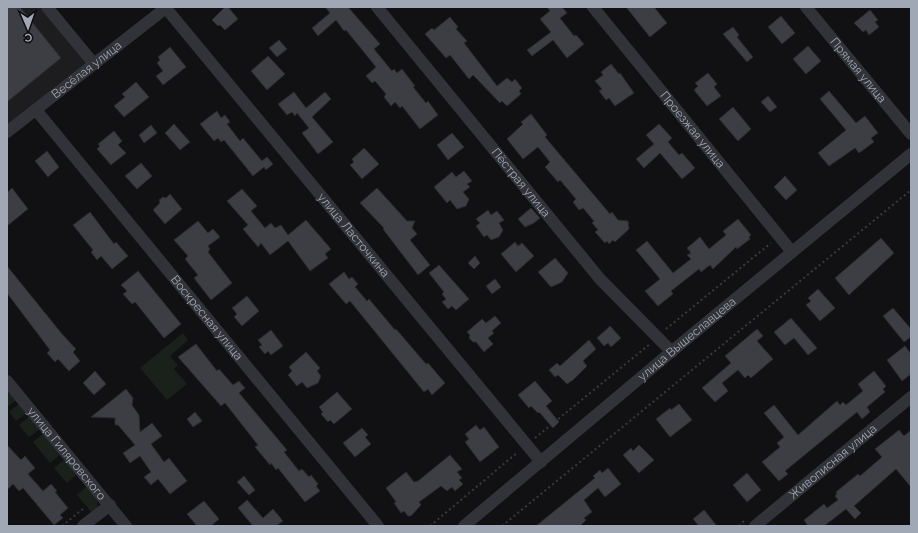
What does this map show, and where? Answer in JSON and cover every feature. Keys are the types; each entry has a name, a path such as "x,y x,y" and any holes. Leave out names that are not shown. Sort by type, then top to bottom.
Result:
{"street":[{"path":"47,7 94,64"},
{"name":"Весёлая улица","path":"7,132 166,7"},
{"name":"улица Ласточкина","path":"166,7 541,462"},
{"name":"Пёстрая улица","path":"377,7 600,279 672,352"},
{"name":"Проезжая улица","path":"593,7 792,252"},
{"name":"Прямая улица","path":"806,7 911,134"},
{"name":"Воскресная улица","path":"36,110 378,526"},
{"name":"улица Вышеславцева","path":"464,526 911,154"},
{"name":"улица Гиляровского","path":"7,381 126,526"},
{"name":"Живописная улица","path":"755,526 911,397"},
{"path":"83,526 110,505"}],"path":[{"path":"502,526 911,190"},
{"path":"430,526 774,241"},
{"path":"62,526 84,508"}],"shaded area":[{"path":"7,7 40,7 85,63 7,125"},
{"path":"183,333 188,340 170,356 178,365 174,369 187,384 167,400 140,368"},
{"path":"7,391 16,400 7,407"},
{"path":"19,404 27,413 16,421 9,412"},
{"path":"30,416 40,429 29,437 19,425"},
{"path":"44,433 61,454 50,463 33,442"},
{"path":"65,459 77,474 67,483 54,468"},
{"path":"87,486 95,496 98,503 93,514 77,495"}],"building":[{"path":"7,7 20,7 61,58 7,102"},
{"path":"225,7 228,7 238,19 225,30 212,20"},
{"path":"325,7 348,7 380,44 374,49 392,71 394,69 397,73 402,69 415,86 413,87 426,103 428,101 438,115 420,129 402,106 400,108 395,102 391,106 384,97 386,94 375,81 372,83 366,76 376,67 336,20 318,36 312,28 330,13"},
{"path":"547,7 562,7 567,13 560,18 574,36 576,35 584,44 567,58 553,40 532,56 527,50 551,32 540,19 550,11"},
{"path":"626,7 654,7 667,23 650,37"},
{"path":"870,10 878,20 875,22 879,27 869,35 866,30 863,32 854,23"},
{"path":"781,16 795,33 782,44 768,27"},
{"path":"450,17 458,27 456,29 467,41 464,43 497,86 507,78 512,82 515,79 522,88 519,91 521,94 507,106 502,101 500,103 473,75 469,79 450,55 446,58 425,34 432,28 434,30"},
{"path":"733,27 739,35 737,37 753,57 747,62 723,34"},
{"path":"279,40 287,49 277,57 269,48"},
{"path":"808,46 821,61 806,74 793,59"},
{"path":"170,47 186,67 163,85 156,76 163,71 157,63 160,60 158,57"},
{"path":"268,56 285,74 267,90 251,71"},
{"path":"611,64 619,74 620,73 634,93 615,106 609,98 606,100 599,91 602,89 595,81 603,75 601,72"},
{"path":"708,73 717,84 714,87 721,96 707,106 694,90 698,86 695,83"},
{"path":"136,82 149,97 124,117 114,106 125,97 122,94"},
{"path":"829,91 856,123 865,116 878,133 871,138 874,142 859,153 855,148 829,166 818,153 846,130 820,99"},
{"path":"294,92 306,108 325,92 331,99 312,117 333,142 318,154 302,133 309,128 297,113 295,116 292,112 287,115 278,104"},
{"path":"768,96 777,107 770,112 761,102"},
{"path":"733,107 751,129 738,141 719,119"},
{"path":"217,111 221,118 225,115 230,122 227,124 240,141 243,138 262,161 267,157 273,164 266,170 264,167 253,176 224,140 221,142 218,138 214,141 200,124"},
{"path":"531,114 547,135 545,137 610,214 612,212 618,220 628,221 629,229 615,242 613,240 609,244 607,241 605,243 595,232 598,230 592,223 594,221 583,208 579,210 573,202 576,199 560,180 558,182 545,167 550,162 538,147 523,159 507,139 523,124 521,122"},
{"path":"174,124 190,142 180,150 165,133"},
{"path":"659,124 672,138 668,142 679,155 682,153 695,168 682,179 660,153 644,168 636,159 654,144 646,135"},
{"path":"151,125 157,133 144,143 139,135"},
{"path":"114,131 122,141 118,145 126,153 111,165 97,149 100,146 98,144"},
{"path":"452,133 464,147 448,160 437,145"},
{"path":"364,148 379,164 362,179 350,165 354,162 352,159"},
{"path":"47,151 59,167 48,177 35,161"},
{"path":"141,163 152,176 137,189 125,176"},
{"path":"464,171 472,181 467,184 470,187 463,192 469,199 466,206 457,209 450,200 447,203 434,187 452,172 456,177"},
{"path":"785,176 797,190 786,200 774,187"},
{"path":"12,188 28,209 7,226 7,193"},
{"path":"377,188 407,221 415,221 412,228 417,234 410,240 430,265 418,275 383,229 384,228 360,203"},
{"path":"242,189 257,206 251,211 265,228 271,223 275,228 281,225 288,235 306,220 331,249 325,254 328,258 310,271 288,241 270,255 261,243 258,247 243,229 248,225 227,201"},
{"path":"170,194 182,209 165,224 153,210 160,203 159,200 163,197 166,198"},
{"path":"531,208 540,218 534,223 525,227 518,219"},
{"path":"488,210 491,215 497,211 504,220 499,223 503,230 499,237 491,240 487,235 484,237 476,226 480,223 476,219"},
{"path":"90,212 114,244 116,242 128,256 112,269 101,256 97,260 91,252 93,250 73,225"},
{"path":"738,219 751,235 749,237 750,239 737,249 736,247 713,269 710,265 701,272 699,269 671,291 673,294 658,306 645,291 660,279 636,250 647,241 673,273 691,259 687,255 691,253 687,248 700,237 709,249 726,235 723,231"},
{"path":"198,221 208,233 213,229 220,237 208,246 210,249 208,252 232,283 211,300 194,278 198,275 185,259 188,256 174,240"},
{"path":"881,238 894,253 849,295 835,278"},
{"path":"515,242 518,246 522,243 534,256 516,272 501,254"},
{"path":"475,256 480,263 474,269 468,263"},
{"path":"555,258 568,273 562,282 551,287 538,272"},
{"path":"439,265 469,299 456,310 452,306 448,309 442,302 446,299 442,294 444,292 429,273"},
{"path":"7,266 76,349 73,352 80,361 69,371 58,359 55,362 47,353 50,350 7,293"},
{"path":"138,271 181,324 164,338 135,302 132,304 123,294 127,291 121,285"},
{"path":"344,272 349,279 352,277 358,284 355,287 367,301 369,299 395,330 396,329 426,364 428,363 445,383 432,395 428,389 424,392 350,301 346,304 329,284"},
{"path":"495,279 501,287 492,294 486,286"},
{"path":"818,289 835,308 820,321 806,305 811,301 808,298"},
{"path":"247,296 259,311 242,326 234,317 237,314 232,308"},
{"path":"893,308 911,329 911,337 904,342 883,316"},
{"path":"495,316 501,323 492,331 494,333 488,338 493,344 484,352 476,342 473,342 469,338 470,335 467,332 482,319 486,323"},
{"path":"791,318 817,348 808,355 794,338 785,345 774,332"},
{"path":"610,326 621,338 611,347 608,343 604,346 597,338"},
{"path":"757,329 763,336 757,341 773,359 751,378 748,375 745,378 738,370 722,383 728,391 715,402 702,388 731,363 725,356"},
{"path":"271,330 283,346 271,355 268,351 265,354 259,347 262,345 258,340"},
{"path":"589,340 596,349 583,361 587,366 567,384 558,375 555,377 549,370 557,363 560,366"},
{"path":"196,344 217,371 219,369 233,385 239,381 245,388 239,393 287,450 284,452 299,471 302,469 309,477 311,475 318,484 316,486 320,491 305,502 278,468 276,470 271,463 270,465 255,447 258,445 225,403 221,406 178,357"},
{"path":"905,346 911,354 911,374 902,381 887,360"},
{"path":"306,352 320,368 317,371 321,376 318,383 307,388 302,382 297,386 288,375 292,371 289,367"},
{"path":"95,371 106,384 94,395 83,383"},
{"path":"874,371 886,386 883,389 885,392 867,407 870,412 862,419 857,412 785,471 788,474 779,481 762,462 780,447 777,443 784,437 764,413 774,405 798,435 837,401 840,405 843,402 846,405 863,391 858,384"},
{"path":"535,381 552,401 546,406 559,422 553,428 539,412 538,413 531,406 529,408 518,395"},
{"path":"126,389 133,398 132,405 139,415 140,432 152,423 162,436 151,444 164,462 169,458 187,481 170,494 158,479 151,485 144,477 151,472 140,456 130,463 123,453 135,445 118,425 115,425 115,418 91,417"},
{"path":"337,392 352,409 334,424 330,420 328,422 321,414 323,412 319,407"},
{"path":"679,404 692,420 670,437 656,419 670,408 671,410"},
{"path":"195,412 202,421 193,427 187,419"},
{"path":"476,425 480,430 484,427 499,447 480,462 465,442 469,439 465,434"},
{"path":"362,428 368,435 365,437 371,444 355,457 343,443"},
{"path":"899,430 904,436 911,430 911,487 896,469 854,506 861,513 855,519 846,509 824,526 808,526 804,520 824,504 827,508 838,500 835,496 837,494 836,492 858,474 860,476 882,457 875,449"},
{"path":"7,445 21,460 25,456 35,468 28,474 43,491 51,484 57,491 55,492 68,508 60,515 63,518 54,525 23,488 19,491 13,484 7,490"},
{"path":"639,445 654,460 639,473 623,455 631,448 633,451"},
{"path":"450,455 462,469 457,472 462,478 459,480 463,484 455,491 452,487 447,491 441,486 419,502 421,505 411,516 408,516 404,511 401,513 394,503 396,502 386,488 406,472 414,482 418,481"},
{"path":"608,468 621,484 605,497 598,488 584,500 592,512 584,518 586,520 580,526 536,526 595,478 593,476 600,470 602,473"},
{"path":"747,473 761,490 747,502 733,485"},
{"path":"244,476 255,490 249,495 237,482"},
{"path":"247,500 263,518 273,509 283,521 276,526 253,526 238,508"},
{"path":"204,501 219,519 211,526 197,526 187,514"},
{"path":"704,510 717,526 699,526 693,519"}]}
